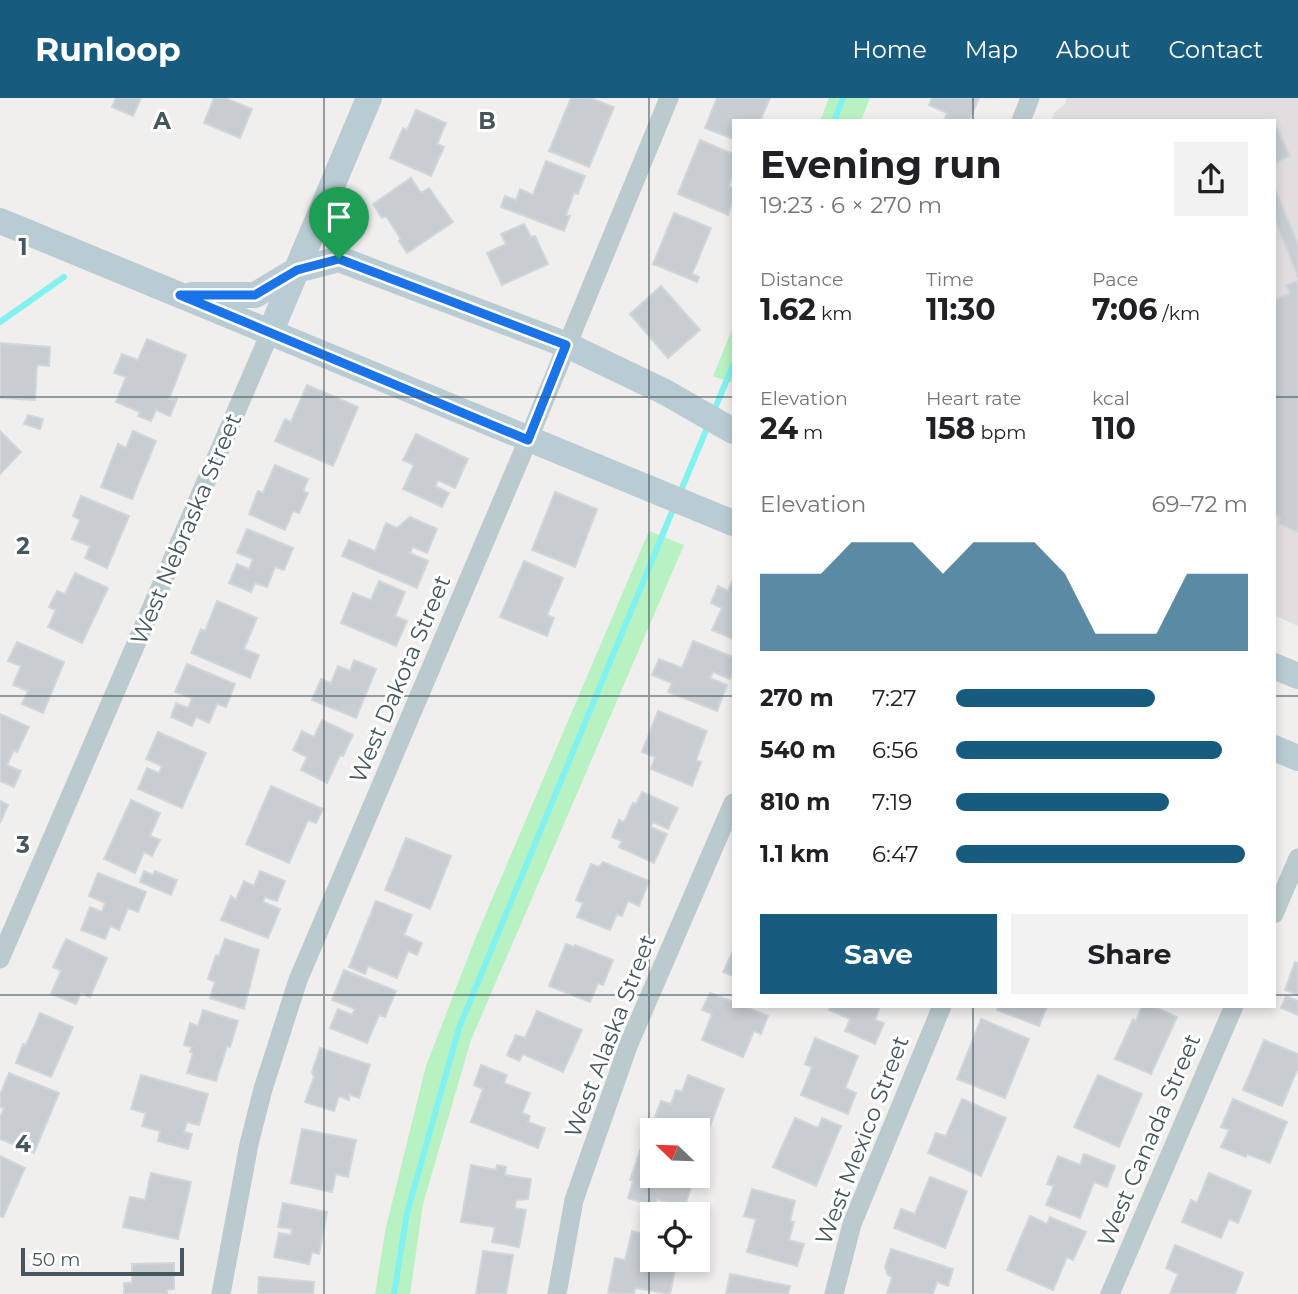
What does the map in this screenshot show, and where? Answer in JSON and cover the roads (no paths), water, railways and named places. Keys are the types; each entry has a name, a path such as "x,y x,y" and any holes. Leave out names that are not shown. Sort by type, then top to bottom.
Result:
{"main road":[{"name":"West Nebraska Street","path":"270,332 369,98"},
{"path":"0,222 732,523"},
{"path":"180,295 255,295 297,270 339,259 566,345 665,392 732,430"},
{"path":"1276,667 1298,676"},
{"path":"1276,749 1298,758"}],"street":[{"name":"West Dakota Street","path":"221,1294 249,1144 263,1089 299,980 528,440 669,98"},
{"path":"1022,119 1030,98"},
{"name":"West Nebraska Street","path":"0,959 270,332"},
{"name":"West Alaska Street","path":"557,1294 574,1200 628,1046 732,805"},
{"path":"1276,909 1298,858"},
{"name":"West Mexico Street","path":"834,1294 856,1213 941,1008"},
{"name":"West Canada Street","path":"1110,1294 1233,1008"}],"waterway":[{"path":"835,119 843,98"},
{"path":"0,322 64,277"},
{"path":"713,413 732,367"},
{"path":"680,493 709,423"},
{"path":"394,1294 407,1213 459,1028 674,507"}]}
